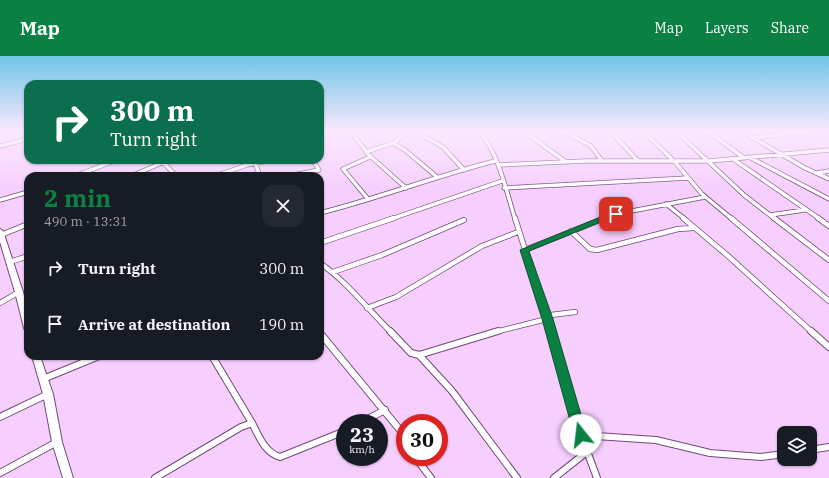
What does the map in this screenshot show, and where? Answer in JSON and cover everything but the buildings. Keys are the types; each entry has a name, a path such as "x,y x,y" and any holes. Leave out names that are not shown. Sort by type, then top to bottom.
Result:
{"main road":[{"path":"1,235 19,292 24,303"},
{"path":"37,360 42,380 48,394 57,442 68,478"}],"street":[{"path":"366,152 370,157 392,173 406,188"},
{"path":"407,152 437,177"},
{"path":"447,152 464,170"},
{"path":"492,152 548,319 581,435 597,478"},
{"path":"552,152 566,162"},
{"path":"595,152 602,161"},
{"path":"629,152 638,161"},
{"path":"664,152 705,197 829,301"},
{"path":"699,152 732,185 829,260"},
{"path":"736,152 744,158"},
{"path":"776,152 829,179"},
{"path":"324,212 406,188 437,177 496,163 709,161 813,152"},
{"path":"368,199 343,169 370,157"},
{"path":"749,157 829,199"},
{"path":"733,159 829,226"},
{"path":"86,172 106,164"},
{"path":"140,172 158,164"},
{"path":"165,164 172,172"},
{"path":"227,172 251,164"},
{"path":"309,172 319,170 315,164"},
{"path":"815,173 829,171"},
{"path":"504,188 688,178"},
{"path":"324,242 407,215 432,204 502,181"},
{"path":"0,200 24,193"},
{"path":"525,250 616,214 705,197"},
{"path":"666,204 727,255 829,347"},
{"path":"770,215 804,210"},
{"path":"334,272 382,255 464,220"},
{"path":"1,235 24,226"},
{"path":"571,231 590,249 597,250 678,229 694,228"},
{"path":"367,308 396,297 444,267 482,246 518,232"},
{"path":"10,262 24,257"},
{"path":"324,266 334,272 345,285 355,292 367,308 412,352 419,355 452,391 517,478"},
{"path":"0,303 19,292"},
{"path":"419,355 512,327 548,319 551,315 575,312"},
{"path":"324,338 396,424"},
{"path":"42,380 90,360"},
{"path":"214,360 268,451 273,456 280,457 336,436"},
{"path":"0,418 48,394"},
{"path":"377,414 385,410"},
{"path":"155,478 241,427 252,423"},
{"path":"581,435 656,440 710,453 761,457 777,455"},
{"path":"0,473 57,442"},
{"path":"817,449 829,447"},
{"path":"554,478 588,451"},
{"path":"422,466 431,478"}],"route":[{"path":"581,435 548,319 525,250 616,214"}]}
